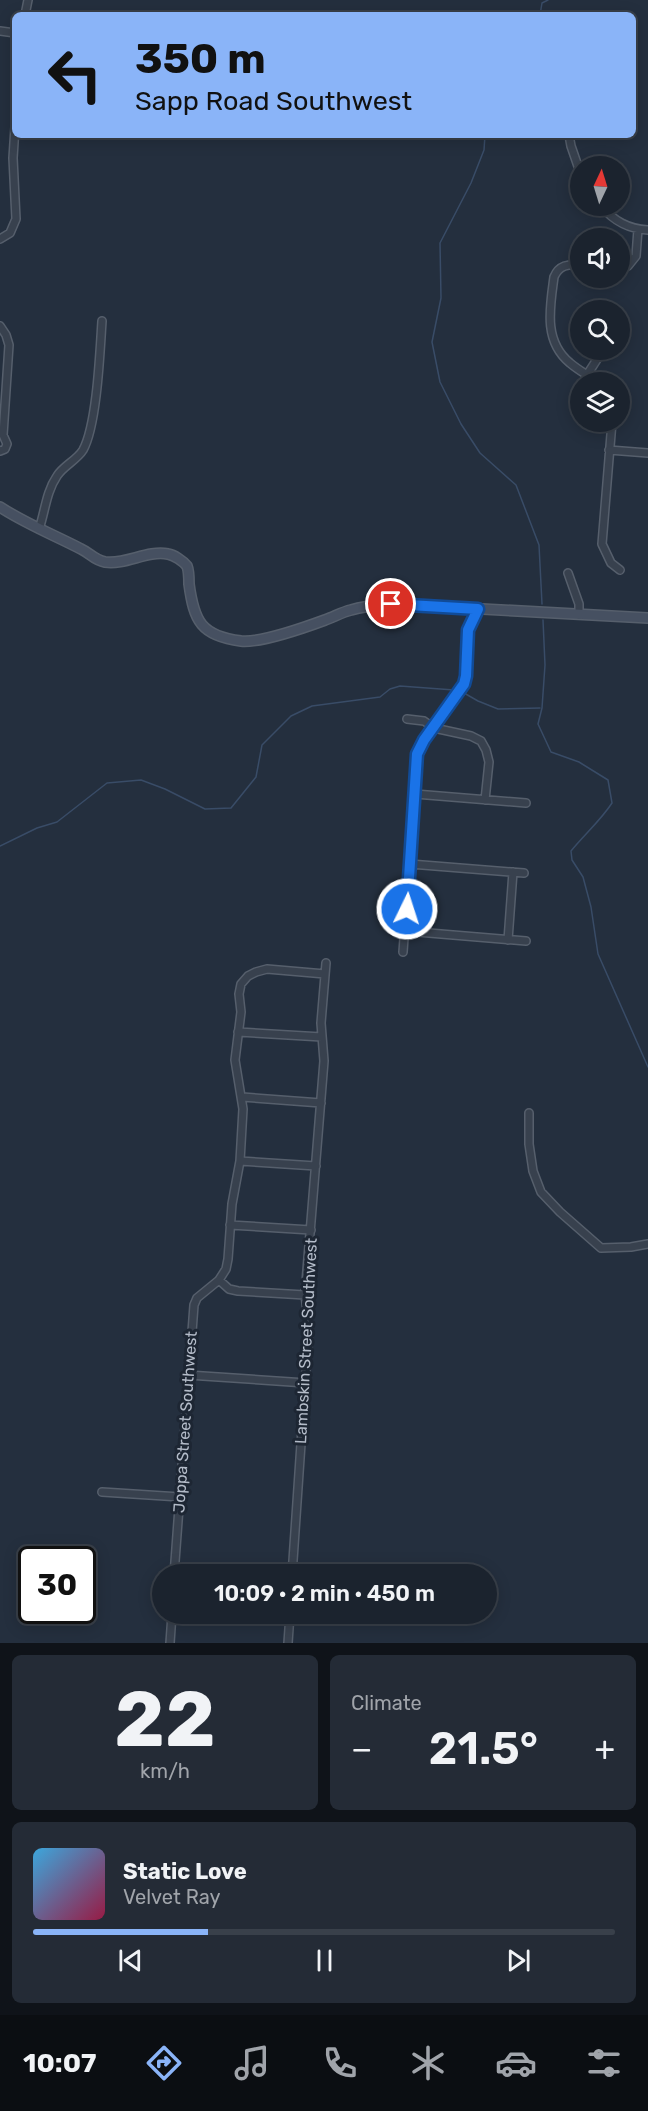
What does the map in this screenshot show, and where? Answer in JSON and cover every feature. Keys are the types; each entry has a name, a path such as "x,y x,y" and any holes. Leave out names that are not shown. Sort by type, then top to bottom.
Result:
{"street":[{"path":"0,239 10,232 16,219 14,138"},
{"path":"570,138 574,156"},
{"path":"611,216 624,225 648,230"},
{"path":"630,264 636,256 638,229"},
{"path":"570,264 557,270 554,277 549,328 559,352 583,372"},
{"path":"39,529 55,479 82,450 90,426 102,321"},
{"path":"0,451 5,449 7,444 3,435 9,345 1,332"},
{"path":"611,432 602,544 611,563 620,570"},
{"path":"609,450 648,453"},
{"path":"0,507 20,520 84,550 94,559 105,562 124,562 167,554 178,558 187,567 193,609 200,625 213,632 243,641 260,639 325,620 350,610 391,604 648,618"},
{"path":"568,573 579,604 579,615"},
{"path":"403,952 417,754 465,679 468,630 478,609"},
{"path":"407,718 424,721 434,728 471,736 481,741 489,762 485,800"},
{"path":"415,794 526,803"},
{"path":"410,864 524,873"},
{"path":"508,940 513,872"},
{"path":"405,932 526,941"},
{"name":"Lambskin Street Southwest","path":"293,1564 309,1327 305,1295 324,1060 322,1037 326,963"},
{"path":"305,1295 238,1291 229,1289 219,1280 226,1269 232,1204 240,1161 243,1109 235,1060 241,1012 239,993 241,984 248,976 267,969 325,975"},
{"path":"238,1032 322,1037"},
{"path":"242,1097 321,1103"},
{"path":"529,1113 529,1144 533,1171 541,1192 601,1248 648,1244"},
{"path":"240,1161 316,1166"},
{"path":"230,1226 311,1230"},
{"name":"Joppa Street Southwest","path":"175,1564 194,1305 197,1298 219,1280"},
{"path":"188,1375 306,1383"},
{"path":"102,1492 180,1497"},
{"path":"170,1643 171,1624"},
{"path":"288,1643 289,1624"}],"waterway":[{"path":"540,12 542,3 548,0"},
{"path":"485,138 484,150 471,183 440,243 441,298 432,342 440,382 461,424 480,453 516,485 539,545 542,604"},
{"path":"543,620 545,665 542,708 538,724 551,752 579,762 608,780 612,803 571,851 572,860 583,877 591,907 598,954 648,1067"},
{"path":"0,846 37,828 57,822 107,783 141,780 205,809 231,808 256,777 262,745 291,716 312,706 380,697 390,689 400,686 454,690"},
{"path":"464,693 498,709 540,708"}],"route":[{"path":"391,604 478,609 468,630 464,684 424,740 417,754 407,909"}]}
